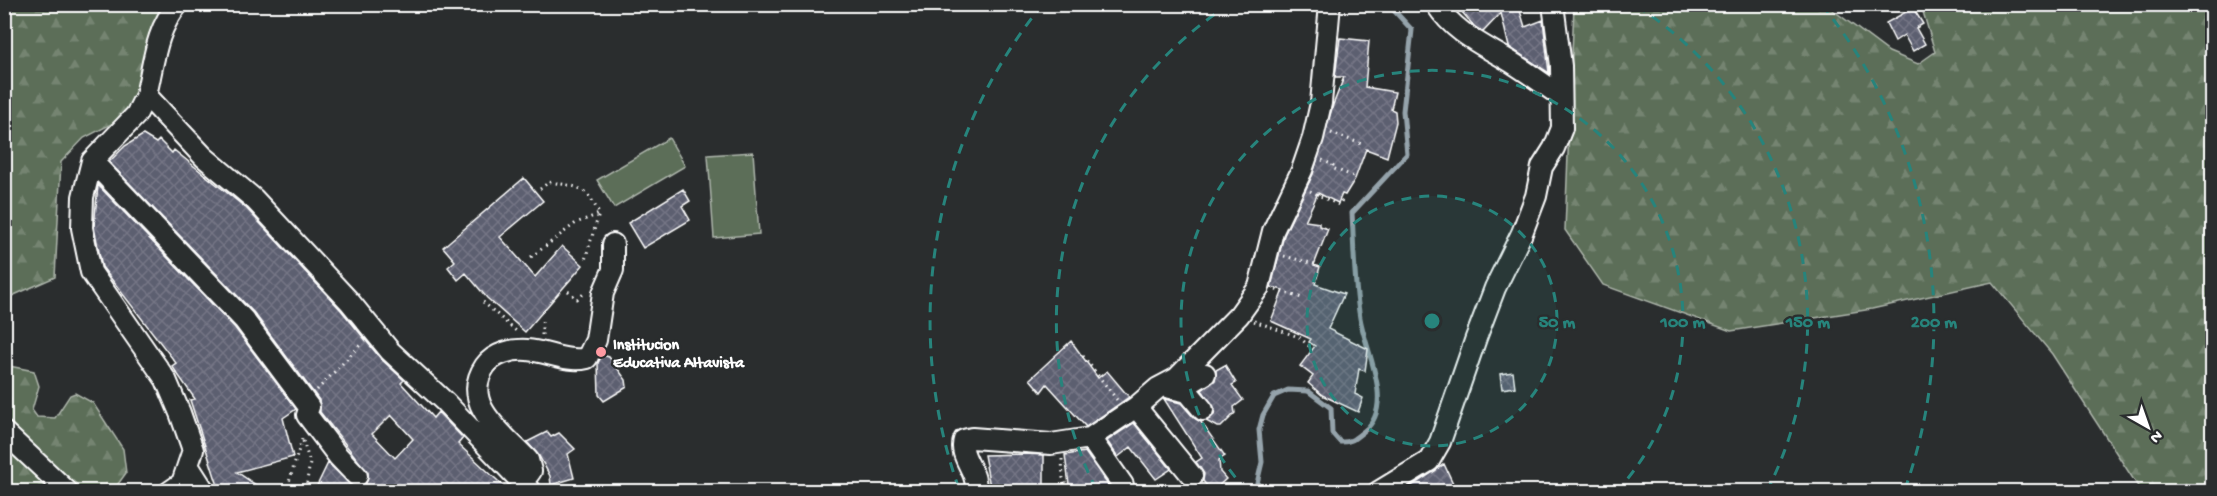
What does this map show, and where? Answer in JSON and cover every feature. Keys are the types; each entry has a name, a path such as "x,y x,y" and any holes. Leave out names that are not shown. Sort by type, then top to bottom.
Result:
{"street":[{"path":"169,492 182,483 193,450 166,380 91,272 82,228 83,197 92,161 136,115 146,95 156,43 169,15 178,4"},
{"path":"1170,388 1239,315 1259,286 1273,231 1308,153 1316,127 1321,103 1330,4"},
{"path":"1437,4 1447,21 1464,35 1561,96"},
{"path":"1378,492 1429,461 1440,442 1495,288 1522,233 1536,196 1542,168 1562,128 1561,66 1553,4"},
{"path":"146,95 204,157 254,199 337,287 390,351 445,402 527,487"},
{"path":"92,161 244,320 338,456 357,476"},
{"path":"527,487 531,471 528,460 481,409 476,395 477,380 488,362 508,352 529,350 571,359 586,358 596,340 603,293 613,270 613,244"},
{"path":"975,492 975,476 963,452 964,440 972,438 1051,444 1090,438 1131,410 1170,388 1205,374"},
{"path":"1170,388 1188,392 1203,410"},
{"path":"1131,410 1192,476"},
{"path":"4,432 68,492"},
{"path":"1090,438 1123,485"},
{"path":"189,467 204,492"}],"path":[{"path":"1316,127 1362,144"},
{"path":"1308,153 1353,176"},
{"path":"540,189 549,182 578,188 590,194 599,214 585,260"},
{"path":"1295,184 1339,205 1344,196"},
{"path":"531,257 576,223 599,214"},
{"path":"1268,251 1319,265"},
{"path":"1259,286 1302,298"},
{"path":"483,302 522,337"},
{"path":"1239,315 1299,337 1310,347"},
{"path":"1083,356 1131,410"},
{"path":"302,439 310,463 305,492"},
{"path":"1051,444 1061,454 1063,478 1069,492"}],"green space":[{"path":"2059,4 2212,5 2212,491 2141,491 2052,354 1992,282 1872,309 1731,331 1603,285 1565,230 1574,5 1826,5 1889,52 1918,64 1935,52 1921,5 2023,5 2046,11"},
{"path":"5,5 166,5 151,28 134,99 121,119 84,138 61,162 55,277 5,299"},
{"path":"669,138 685,166 614,208 597,180"},
{"path":"753,152 759,234 714,238 708,155"},
{"path":"4,365 34,371 39,386 32,410 37,417 55,418 70,395 75,393 93,403 123,449 126,473 113,491 77,491 44,484 39,491 5,491"}],"building":[{"path":"1455,4 1518,4 1525,27 1543,20 1549,73 1509,47 1501,13 1483,32 1474,26"},
{"path":"1913,8 1923,24 1916,28 1925,44 1913,51 1904,35 1895,41 1886,23"},
{"path":"1340,38 1369,41 1365,87 1395,92 1391,109 1395,111 1396,122 1387,157 1366,149 1355,179 1345,195 1342,194 1338,203 1318,193 1305,221 1319,223 1319,226 1328,229 1314,265 1320,267 1315,284 1344,294 1328,329 1368,349 1365,371 1359,369 1355,394 1363,398 1358,412 1322,395 1308,383 1313,376 1300,366 1315,346 1309,342 1311,339 1271,321 1283,290 1271,287 1284,235 1313,174 1333,105 1344,77 1335,77"},
{"path":"143,135 156,143 159,140 172,153 174,150 246,208 341,310 381,359 404,380 401,383 433,418 438,412 463,438 458,444 510,492 314,492 328,463 354,488 366,484 368,473 320,412 319,400 254,313 109,162 125,146","holes":["391,415 413,439 395,458 372,434"]},
{"path":"524,178 543,201 500,237 535,277 562,246 583,265 525,332 487,298 466,273 458,280 448,267 455,261 443,247"},
{"path":"98,185 235,328 296,409 283,418 293,457 237,472 266,492 220,492 190,400 195,399 172,366 176,363 102,267 94,227"},
{"path":"683,189 690,201 682,206 690,220 643,248 628,223"},
{"path":"1071,341 1098,378 1107,371 1129,397 1086,427 1047,384 1041,392 1030,379"},
{"path":"602,355 609,357 626,380 627,387 604,401 599,395 598,363"},
{"path":"1225,365 1236,383 1232,385 1243,400 1234,407 1235,413 1221,427 1217,427 1206,421 1214,415 1215,409 1202,390 1215,380 1216,370"},
{"path":"1513,372 1515,387 1502,389 1500,374"},
{"path":"1164,399 1181,403 1194,418 1201,422 1225,456 1219,460 1220,472 1226,479 1212,492 1203,481 1204,474 1196,462 1202,458"},
{"path":"1134,423 1171,469 1156,479 1131,447 1118,457 1107,441"},
{"path":"547,432 551,437 559,433 575,449 568,454 574,478 551,485 550,476 539,456 527,442"},
{"path":"1085,452 1113,492 1070,492 1065,455"},
{"path":"984,455 1044,455 1044,486 1013,487 1014,492 991,492"},
{"path":"1444,464 1457,492 1402,492 1435,471"}],"waterway":[{"path":"1255,492 1262,462 1259,430 1263,415 1274,396 1288,390 1308,391 1331,408 1332,433 1340,442 1350,441 1364,431 1373,420 1378,407 1376,377 1358,305 1352,213 1407,154 1403,111 1412,30 1388,4"}],"place":[{"name":"Institucion Educativa Altavista","path":"601,352"}]}
